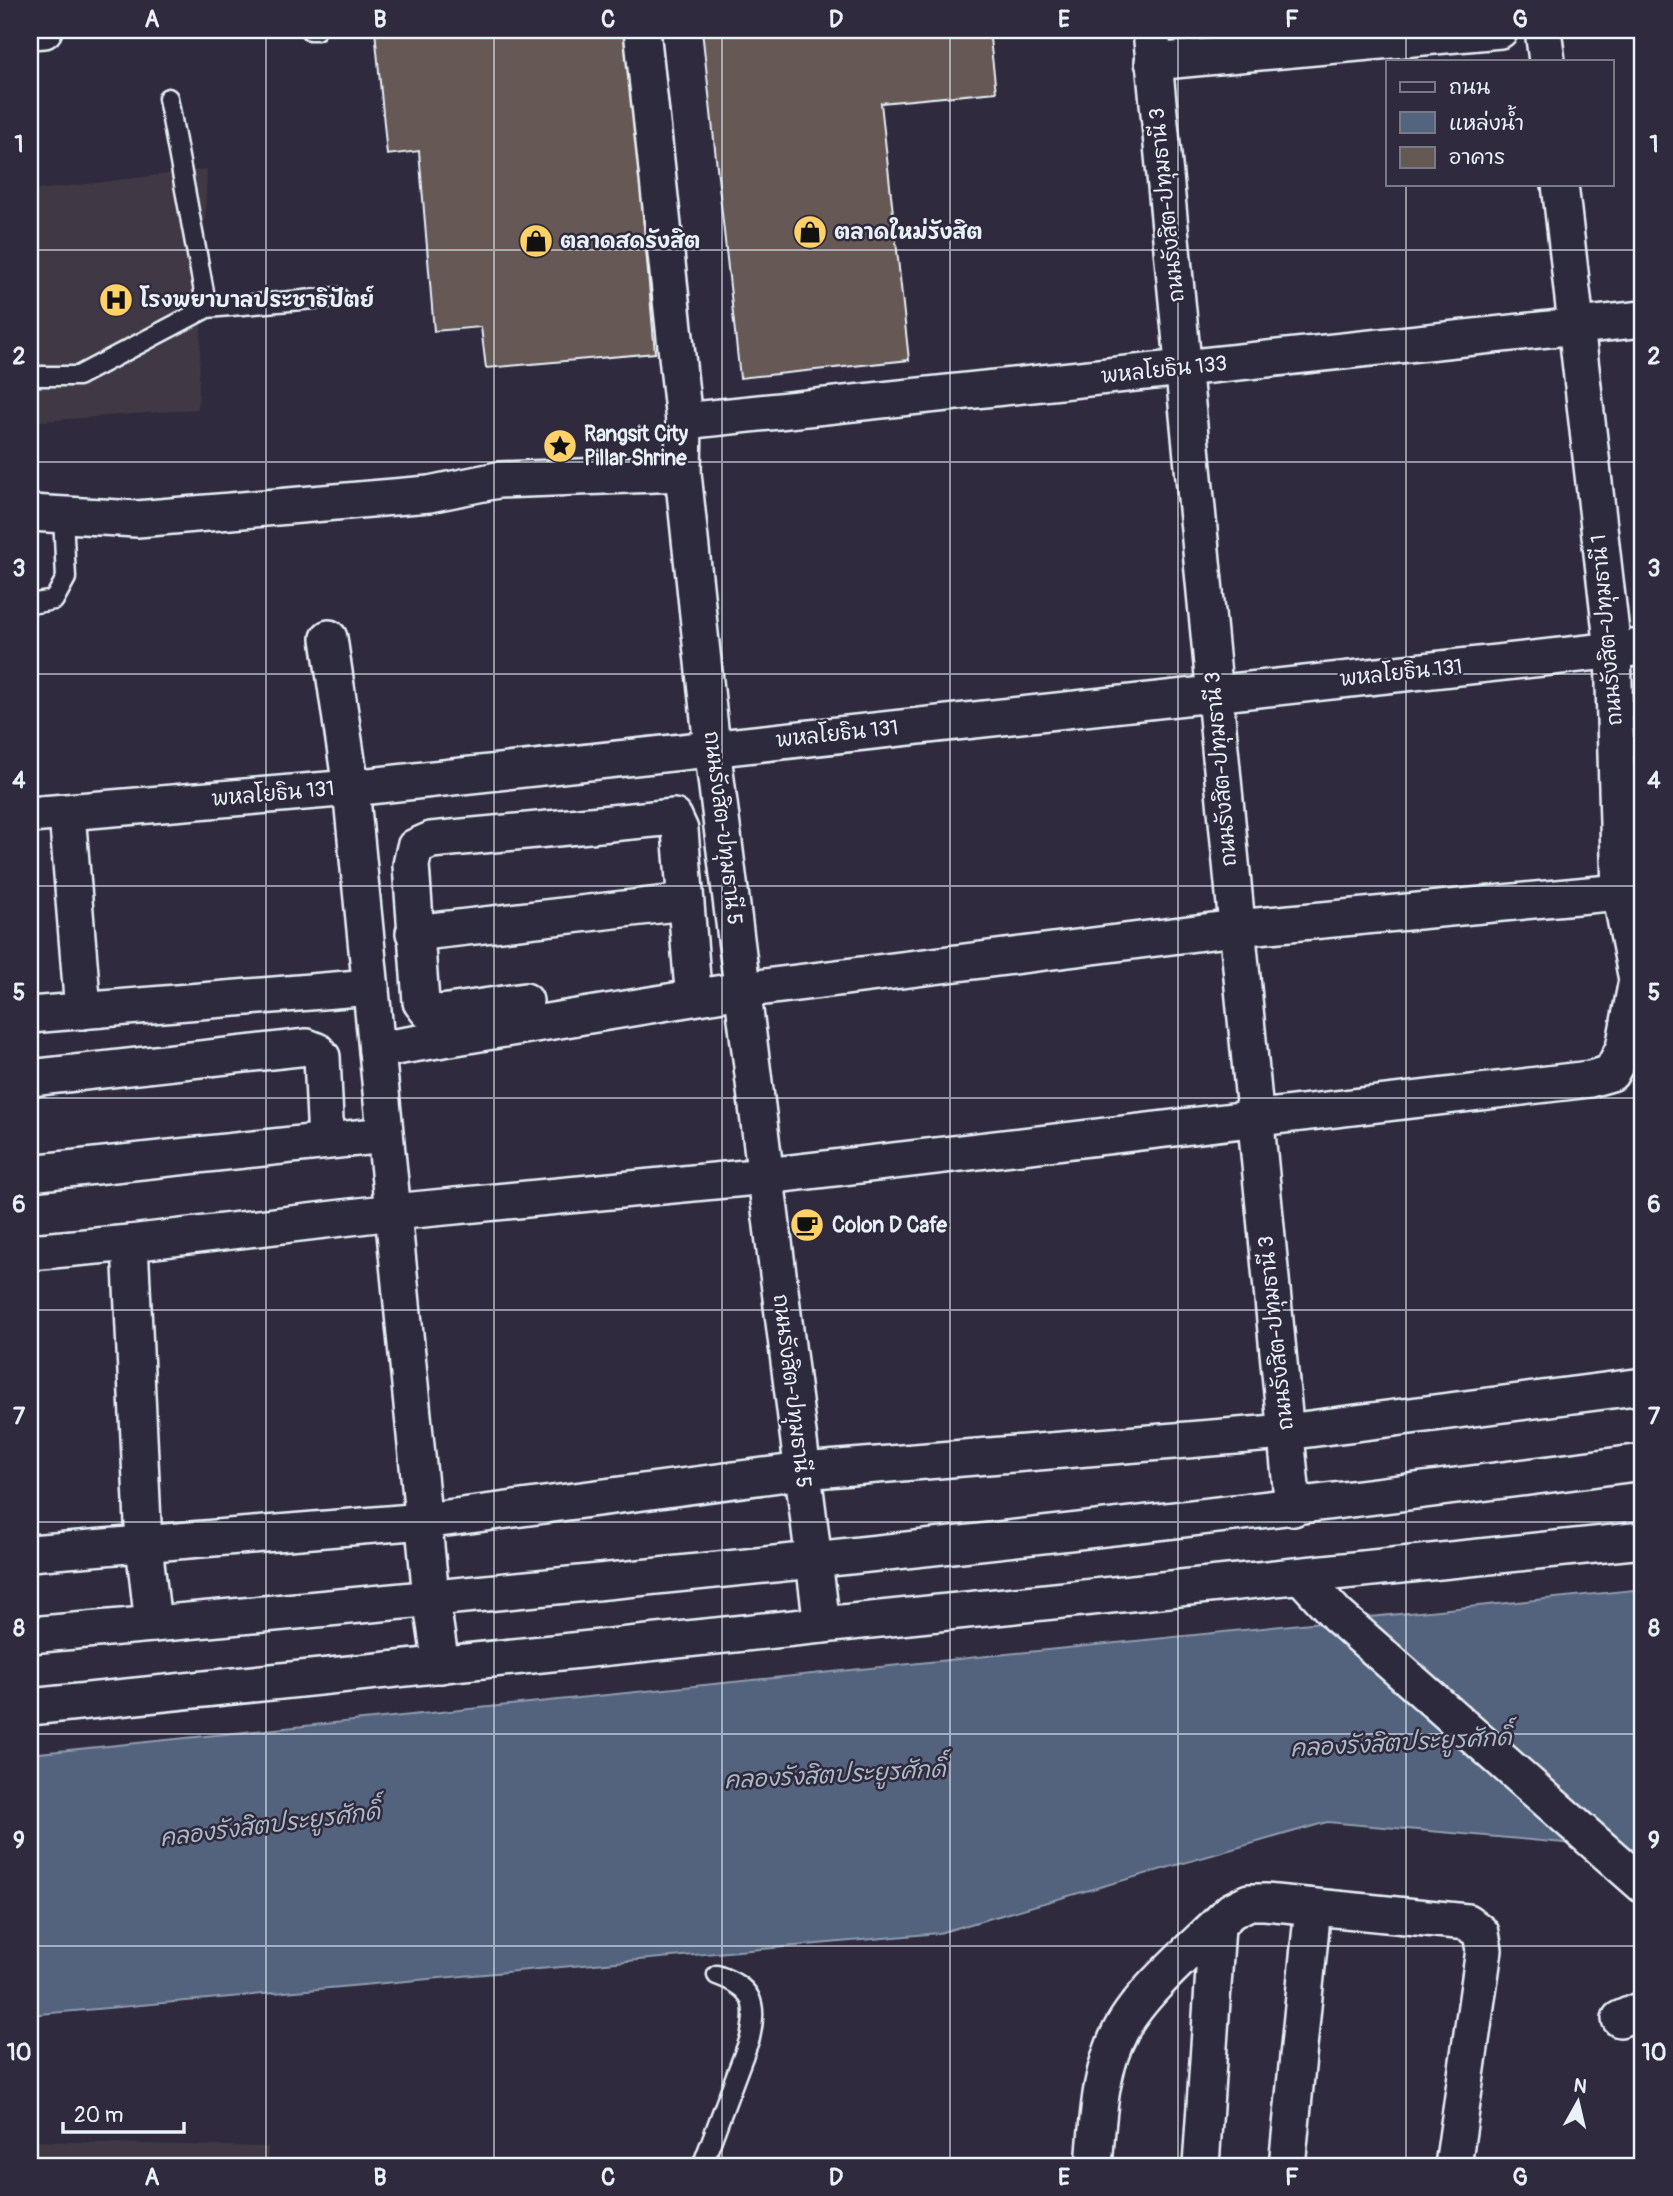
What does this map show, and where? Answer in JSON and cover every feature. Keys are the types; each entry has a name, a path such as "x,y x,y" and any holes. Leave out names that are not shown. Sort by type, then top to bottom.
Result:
{"street":[{"path":"30,30 44,30"},
{"name":"ถนนรังสิต-ปทุมธานี 5","path":"642,30 684,421 683,473 712,747 821,1625"},
{"path":"1152,46 1500,30"},
{"path":"1543,30 1547,60"},
{"name":"ถนนรังสิต-ปทุมธานี 3","path":"1152,46 1253,1117 1293,1508"},
{"name":"ถนนรังสิต-ปทุมธานี 1","path":"1253,1117 1590,1079 1611,1073 1624,1048 1640,980 1620,892 1628,648 1576,326 1560,186"},
{"name":"พหลโยธิน 133","path":"684,421 1643,319"},
{"path":"47,514 137,520 429,494 498,480 683,473"},
{"path":"329,638 351,788 431,1597 441,1665"},
{"name":"พหลโยธิน 131","path":"30,815 351,788 1628,648"},
{"path":"67,813 83,1011"},
{"path":"692,978 680,830 674,817 431,840 415,847 411,865 414,933 421,1002 428,1011 441,1013 692,978 741,980"},
{"path":"377,1049 741,980 1236,928 1620,892"},
{"path":"414,933 685,902"},
{"path":"30,1015 371,987"},
{"path":"30,1078 307,1047 323,1057 326,1142"},
{"path":"30,1252 393,1212 765,1176 1253,1117"},
{"path":"30,1173 385,1135"},
{"path":"130,1243 144,1545 153,1624"},
{"path":"30,1553 424,1521 802,1471 1286,1432 1643,1386"},
{"path":"30,1635 813,1560 1293,1508 1643,1462"},
{"path":"30,1707 1643,1540"},
{"path":"1302,1577 1337,1615 1639,1883"},
{"path":"1094,2166 1102,2091 1108,2064 1122,2029 1141,2003 1231,1911 1250,1902 1467,1922 1481,1933 1484,1950 1453,2166"},
{"path":"1287,2166 1313,1907"},
{"path":"1201,2166 1217,1926"}],"lane":[{"path":"167,98 207,308"},
{"path":"30,376 78,376 207,308 338,298"},
{"path":"30,604 54,600 66,578 47,514"},
{"path":"702,2166 750,2038 755,2016 750,1995 739,1983 717,1975"}],"shaded area":[{"name":"โรงพยาบาลประชาธิปัตย์","path":"207,169 198,409 30,422 30,191"},
{"path":"30,2141 268,2147 268,2166 30,2166"}],"water":[{"name":"คลองรังสิตประยูรศักดิ์","path":"1643,1589 1643,1850 1327,1822 939,1933 30,2015 30,1754"}],"building":[{"name":"ตลาดสดรังสิต","path":"375,30 627,30 655,353 486,368 481,327 434,331 419,151 387,155"},
{"name":"ตลาดใหม่รังสิต","path":"702,30 989,30 996,92 881,103 909,360 740,378"}],"place":[{"name":"ตลาดใหม่รังสิต","path":"810,232"},
{"name":"ตลาดสดรังสิต","path":"536,241"},
{"name":"โรงพยาบาลประชาธิปัตย์","path":"116,300"},
{"name":"Rangsit City Pillar Shrine","path":"560,446"},
{"name":"Colon D Cafe","path":"807,1225"}]}
